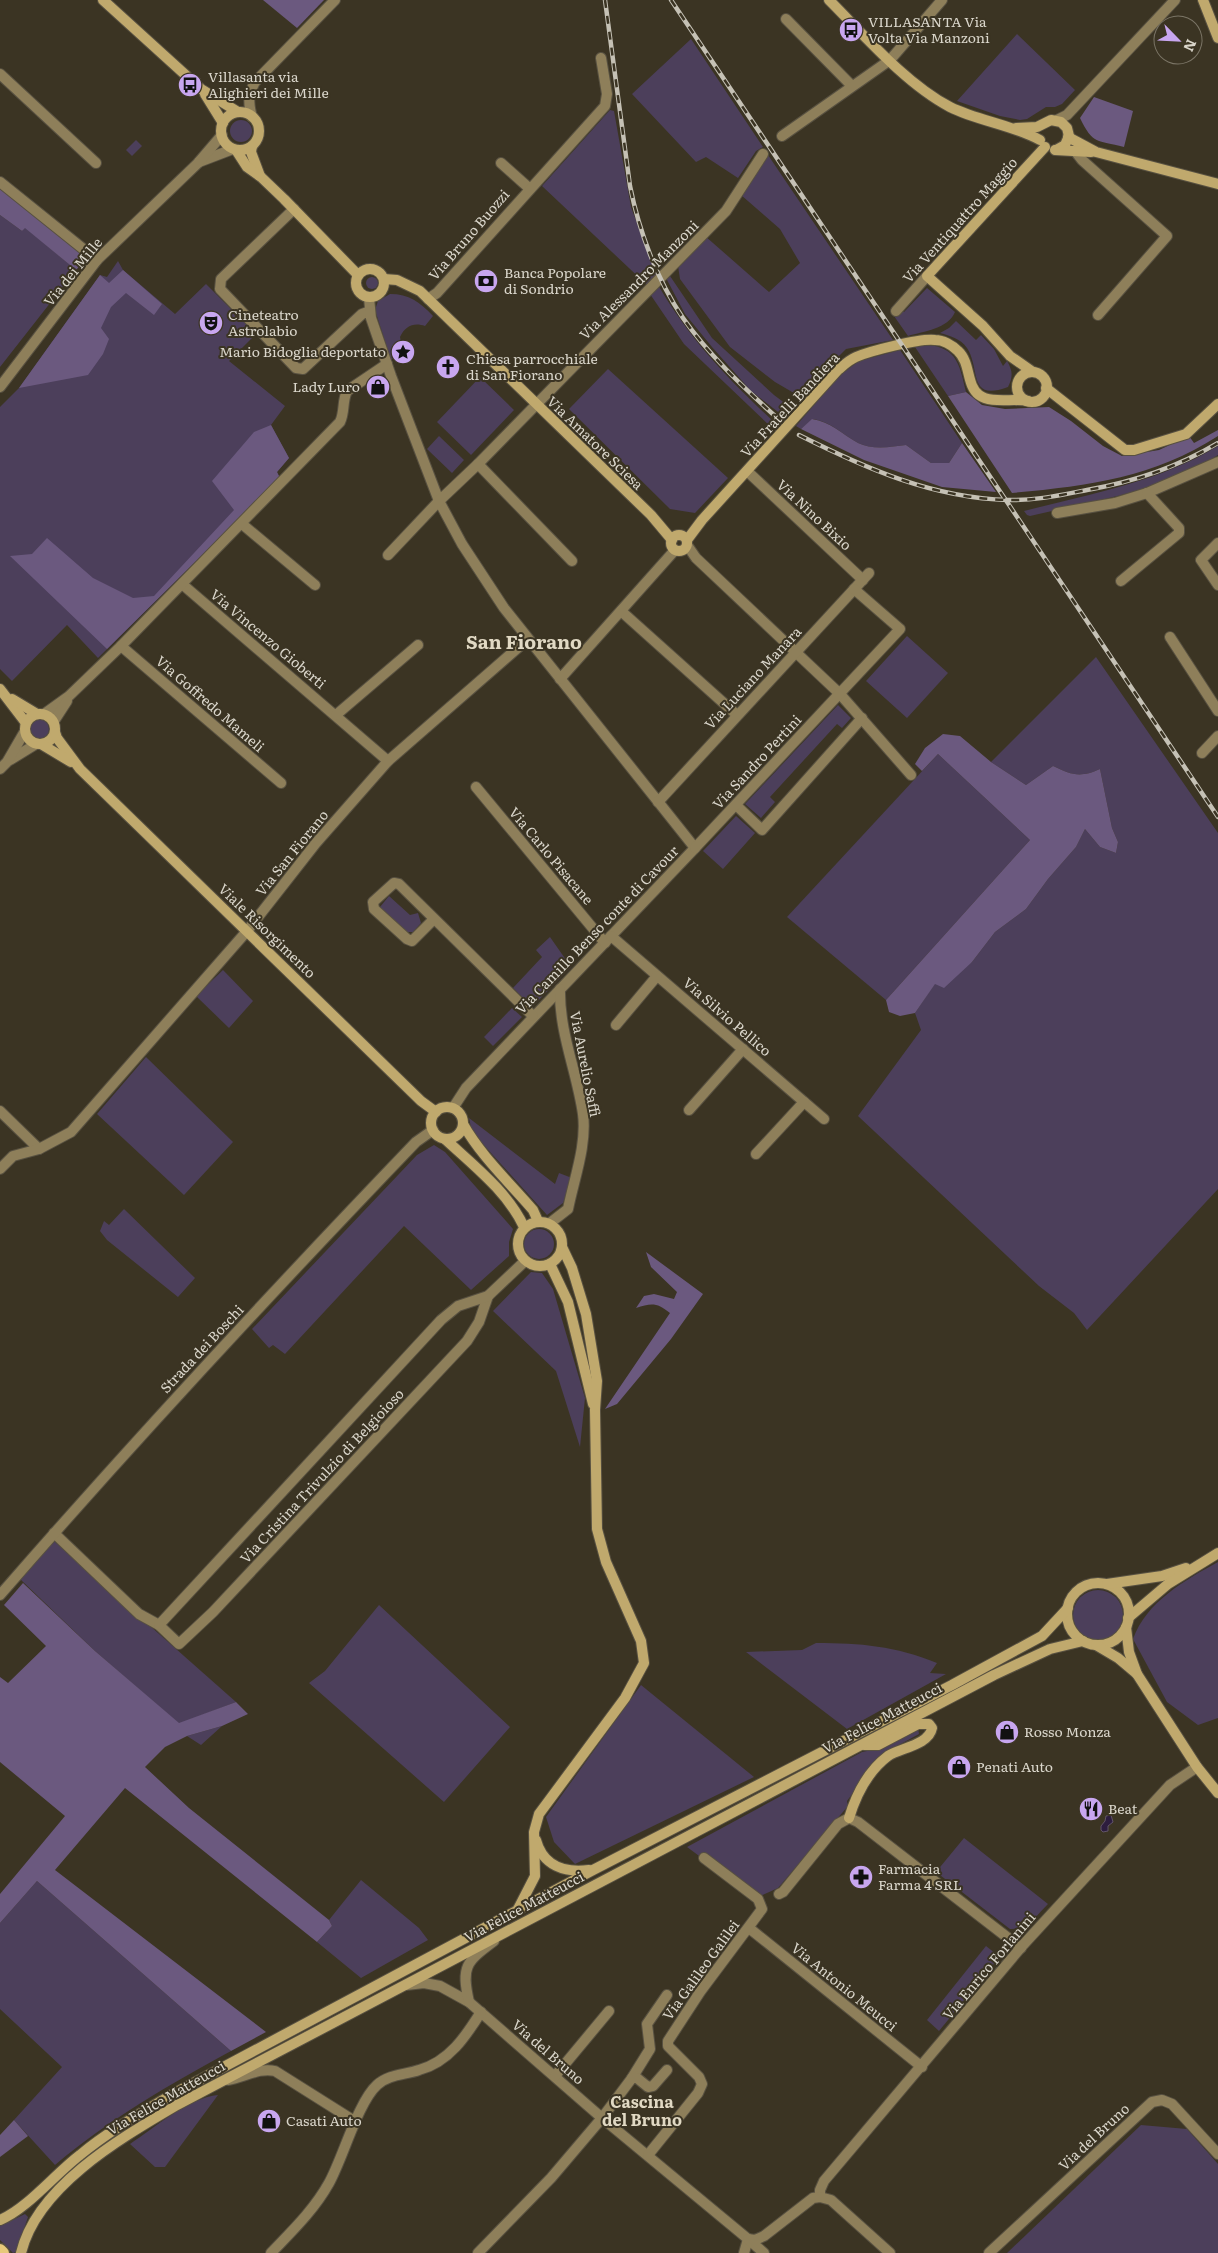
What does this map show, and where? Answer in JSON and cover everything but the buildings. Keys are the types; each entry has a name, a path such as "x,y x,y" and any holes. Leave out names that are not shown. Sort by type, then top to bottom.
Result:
{"main road":[{"path":"0,2250 3,2253"}],"street":[{"path":"104,0 201,89 238,112 252,117"},
{"path":"261,177 252,152 252,146 259,135 248,101 250,92 255,82 335,0"},
{"path":"829,0 890,60 941,102 978,119 1008,128 1056,150 1099,152"},
{"path":"782,136 890,60 942,0"},
{"path":"1008,128 1028,128 1042,125 1067,114 1175,0"},
{"path":"1203,0 1218,38"},
{"path":"786,20 852,86"},
{"name":"Via Bruno Buozzi","path":"428,299 437,293 529,188 605,106 607,94 601,58"},
{"path":"0,74 96,164"},
{"path":"201,89 223,123"},
{"path":"238,112 229,116 223,123 222,135 226,143 235,149 247,167 261,177 294,209 358,275"},
{"path":"1056,150 1065,145 1068,137 1065,125 1057,120"},
{"path":"1042,125 1039,132 1042,144"},
{"name":"Via dei Mille","path":"0,387 97,260 198,163 222,135"},
{"path":"1068,137 1099,152 1218,184"},
{"name":"Via Ventiquattro Maggio","path":"896,312 1042,144"},
{"path":"235,149 242,150 252,146"},
{"name":"Via dei Mille","path":"198,163 235,149"},
{"path":"1076,151 1095,171 1167,236 1098,315"},
{"path":"1095,171 1099,152"},
{"name":"Via Alessandro Manzoni","path":"439,501 478,464 726,211 764,154"},
{"name":"Via Bruno Buozzi","path":"501,163 529,188"},
{"path":"0,182 97,260"},
{"path":"294,209 222,279 220,289 296,368 300,369 304,369 362,314 370,311"},
{"path":"373,269 379,272 384,279 384,288 381,293 369,298 361,295 357,288 358,275 364,270 373,269"},
{"path":"928,276 983,326 1010,356 1042,376 1046,388 1125,450 1134,450 1180,436 1193,430 1218,404"},
{"name":"Via Amatore Sciesa","path":"384,279 397,280 409,284 428,299 535,404 840,694 911,775"},
{"name":"Via Camillo Benso conte di Cavour","path":"369,298 370,311 387,364 439,501 467,552 504,608 695,848 533,1016 466,1088 453,1108"},
{"name":"Via Fratelli Bandiera","path":"560,679 680,542 847,362 858,356 921,341 940,341 953,347 964,358 972,385 978,394 987,399 1028,401"},
{"path":"1010,356 1018,381 1018,394 1028,401 1040,399 1046,388"},
{"path":"3,766 30,717 41,714 69,696 121,646 340,422 343,415 344,397 347,391 387,364"},
{"path":"1004,399 1026,373 1033,372"},
{"path":"1057,513 1115,503 1147,493 1218,462"},
{"path":"478,464 572,561"},
{"name":"Via Nino Bixio","path":"746,471 866,576"},
{"path":"1121,581 1179,534 1179,528 1147,493"},
{"path":"388,555 439,501"},
{"path":"242,524 315,585"},
{"path":"1218,542 1201,560 1218,585"},
{"name":"Via Luciano Manara","path":"658,802 866,576"},
{"name":"Via Vincenzo Gioberti","path":"182,584 388,761"},
{"name":"Via Sandro Pertini","path":"695,848 900,629 854,589"},
{"path":"621,611 737,715"},
{"path":"1170,637 1218,711"},
{"name":"Via San Fiorano","path":"0,1169 13,1156 39,1148 71,1132 247,931 316,843 388,761 528,639"},
{"path":"336,715 418,645"},
{"name":"Via Goffredo Mameli","path":"121,646 281,783"},
{"path":"2,691 23,707 54,721"},
{"path":"2,691 26,727 29,739 39,744"},
{"path":"3,766 39,744 51,740 55,732 54,721 69,696"},
{"path":"736,805 762,830 862,718"},
{"name":"Viale Risorgimento","path":"55,732 57,738 80,769 436,1112"},
{"path":"1202,753 1218,736"},
{"name":"Viale Risorgimento","path":"39,744 80,769"},
{"name":"Via Carlo Pisacane","path":"476,787 608,939"},
{"path":"434,919 412,941 407,939 374,909 373,902 394,883 399,884 533,1016"},
{"name":"Via Silvio Pellico","path":"608,939 658,976 824,1119"},
{"path":"616,1025 658,976"},
{"name":"Via Aurelio Saffi","path":"550,1223 568,1209 583,1136 583,1115 559,1010 560,989"},
{"path":"689,1110 743,1049"},
{"path":"756,1154 804,1102"},
{"path":"524,1227 511,1206 493,1185 433,1130 432,1122 436,1112 443,1108 453,1108 461,1114 463,1124 484,1155 533,1210 538,1221"},
{"path":"0,1111 39,1148"},
{"path":"445,1139 458,1134 463,1124"},
{"name":"Strada dei Boschi","path":"0,1595 236,1332 416,1142 433,1130"},
{"path":"538,1221 550,1223 557,1229 562,1238 560,1254 550,1264 540,1266 525,1261 518,1247 519,1236 524,1227 538,1221"},
{"path":"516,1912 534,1876 534,1832 539,1814 625,1698 644,1663 641,1640 606,1562 598,1529 595,1410 597,1381 587,1323 572,1268 562,1247"},
{"name":"Via Cristina Trivulzio di Belgioioso","path":"158,1625 441,1320 458,1306 488,1296 525,1261"},
{"path":"550,1264 568,1302 586,1382 595,1410"},
{"name":"Via Cristina Trivulzio di Belgioioso","path":"54,1533 139,1614 158,1625 179,1644 213,1612 467,1341 479,1322 488,1296"},
{"name":"Via Felice Matteucci","path":"1096,1645 1110,1642 1116,1638 1127,1623 1168,1584 1218,1553"},
{"name":"Via Felice Matteucci","path":"0,2220 13,2215 63,2168 127,2121 217,2069 1042,1636 1068,1608 1071,1599 1078,1591 1086,1586 1096,1583 1106,1584 1162,1576 1196,1565"},
{"path":"1106,1584 1116,1589 1124,1597 1128,1607 1129,1652 1137,1674 1197,1766 1218,1793"},
{"path":"1068,1608 1070,1627 1083,1641 1096,1645 1118,1658 1137,1674"},
{"name":"Via Felice Matteucci","path":"21,2253 36,2217 68,2181 86,2164 131,2132 222,2081 861,1745 1034,1656 1050,1649 1083,1641"},
{"path":"779,1894 783,1892 838,1824 849,1818 859,1790 882,1761 889,1755 926,1738 932,1728 927,1724 921,1723 878,1745 861,1745"},
{"name":"Via Enrico Forlanini","path":"820,2197 820,2190 824,2181 1021,1948 1170,1784 1197,1766"},
{"path":"849,1818 858,1822 1021,1948"},
{"path":"534,1832 537,1844 544,1857 554,1866 566,1871 593,1870"},
{"name":"Via Galileo Galilei","path":"648,2155 698,2093 702,2084 699,2077 668,2046 668,2041 700,1992 762,1909 760,1901 704,1858"},
{"name":"Via Antonio Meucci","path":"749,1928 922,2067"},
{"path":"469,2002 465,1977 474,1956 510,1930"},
{"name":"Via del Bruno","path":"405,1985 424,1983 440,1986 469,2002 602,2118 764,2253"},
{"path":"478,2253 551,2178 602,2118 632,2078 650,2050 647,2024 667,1995"},
{"path":"555,2076 609,2010"},
{"path":"271,2253 319,2200 342,2157 368,2095 378,2084 390,2076 421,2070 452,2052 481,2012"},
{"path":"222,2081 264,2070 275,2071 356,2122"},
{"path":"632,2078 637,2078 648,2087 653,2086 667,2070"},
{"name":"Via del Bruno","path":"989,2253 1152,2102 1162,2100 1172,2104 1218,2154"},
{"path":"744,2253 748,2240 755,2240 764,2236 813,2198 820,2197 831,2200 890,2253"}],"shaded area":[{"path":"263,0 324,0 297,28"},
{"path":"1017,34 1075,90 1062,104 1055,107 1046,107 1027,119 1020,120 1000,116 957,101"},
{"path":"691,39 763,147 756,151 738,178 706,157 696,162 632,94"},
{"path":"1094,97 1133,111 1124,147 1097,140 1085,127 1080,118"},
{"path":"610,110 614,111 631,207 657,277 647,285 542,186"},
{"path":"237,120 245,120 252,127 252,135 245,142 237,142 230,135 230,127"},
{"path":"136,140 142,146 132,156 126,150"},
{"path":"768,155 893,340 846,349 799,396 775,382 730,347 680,279 678,266 705,236 769,292 800,263 780,229 741,195"},
{"path":"0,188 88,257 76,270 25,228 22,231 0,215"},
{"path":"0,215 22,231 25,227 76,270 0,367"},
{"path":"118,261 123,270 175,314 206,284 256,334 229,361 285,406 271,425 289,458 277,472 280,478 98,658 67,625 12,681 0,669 0,407 19,388 100,275 107,277"},
{"path":"123,270 162,304 154,315 126,293 111,307 101,328 109,339 103,354 88,375 19,388 100,275 109,283"},
{"path":"670,276 712,338 774,395 790,407 782,415 751,391 685,314 666,278"},
{"path":"374,277 377,278 377,288 370,289 367,288 366,281 367,278"},
{"path":"658,285 697,342 742,391 775,423 771,427 684,344 650,294"},
{"path":"927,288 955,312 952,318 941,326 908,336 894,316 900,309 904,312"},
{"path":"390,294 409,297 433,316 425,326 414,325 404,330 400,337 403,350 391,360 375,310 378,301"},
{"path":"956,321 976,340 981,335 994,349 1003,366 1007,361 1012,374 1008,387 986,390 981,387 977,381 971,356 967,348 951,336 940,333"},
{"path":"927,345 945,350 956,360 962,374 966,392 948,396 915,347"},
{"path":"900,350 962,443 949,463 931,463 906,445 869,447 852,440 831,426 813,419 801,429 796,426 839,376 859,361"},
{"path":"608,369 728,478 695,513 670,509 569,409"},
{"path":"480,377 514,410 471,455 437,422"},
{"path":"966,392 982,405 1005,409 1049,407 1071,421 1103,446 1122,456 1159,450 1189,436 1194,443 1218,430 1218,436 1169,462 1119,478 1067,487 1012,493 948,396"},
{"path":"812,419 831,426 858,443 869,447 906,445 931,463 949,463 962,443 996,492 942,487 864,460 801,429"},
{"path":"271,425 289,458 277,472 280,478 107,649 10,556 32,554 47,538 93,578 133,598 154,596 234,510 212,481 254,432"},
{"path":"439,436 464,460 452,473 427,449"},
{"path":"1218,446 1218,455 1174,478 1151,486 1103,500 1030,516 1024,511 1124,486 1148,478 1172,469"},
{"path":"907,636 948,673 907,718 866,681"},
{"path":"1096,657 1218,833 1218,1189 1087,1330 1074,1313 1039,1286 858,1116 921,1030 915,1013 935,983 972,962 995,932 1026,909 1048,879 1076,847 1085,829 1100,847 1116,853 1118,842 1112,828 1100,769 1087,774 1076,774 1053,766 1026,785 991,762"},
{"path":"838,705 851,718 842,728 837,724 770,797 775,802 761,818 745,804"},
{"path":"39,719 46,722 49,729 46,736 39,739 32,736 29,729 32,722"},
{"path":"943,734 960,736 991,762 1026,785 1053,766 1076,774 1087,774 1100,769 1112,828 1118,842 1116,853 1100,847 1085,829 1076,847 1048,879 1026,909 995,932 972,962 944,988 935,984 915,1013 900,1016 889,1012 886,1000 1030,840 938,754 922,771 915,764 925,748"},
{"path":"938,754 1030,840 886,1000 787,917"},
{"path":"736,816 755,833 723,869 703,851"},
{"path":"389,896 410,915 418,913 421,923 413,932 406,932 380,907"},
{"path":"550,937 571,967 532,1007 513,988 542,957 536,950"},
{"path":"223,970 253,1001 229,1028 196,996"},
{"path":"512,1008 522,1017 493,1046 484,1037"},
{"path":"146,1057 233,1142 184,1195 97,1114"},
{"path":"469,1118 555,1184 559,1173 572,1178 563,1203 547,1215 472,1132"},
{"path":"434,1145 445,1152 513,1229 509,1242 509,1256 471,1290 404,1226 285,1354 273,1345 269,1348 252,1329 417,1155"},
{"path":"124,1209 195,1278 178,1297 107,1240 100,1231 104,1221 109,1225"},
{"path":"539,1229 545,1230 553,1238 553,1250 545,1258 539,1259 533,1258 525,1250 524,1244 525,1238 533,1230"},
{"path":"646,1252 703,1294 671,1339 617,1404 605,1409 670,1313 654,1304 636,1308 644,1296 654,1294 674,1299 677,1292 651,1267"},
{"path":"531,1272 542,1273 553,1289 585,1398 580,1447 556,1371 493,1311"},
{"path":"54,1541 236,1702 179,1724 95,1651 19,1578"},
{"path":"1218,1562 1218,1718 1198,1725 1167,1702 1133,1639 1147,1614 1168,1593"},
{"path":"23,1583 95,1651 179,1723 236,1702 248,1714 222,1726 187,1736 165,1747 145,1767 189,1808 329,1920 332,1926 317,1942 125,1788 55,1870 266,2032 231,2051 37,1881 0,1923 0,1894 65,1816 0,1762 0,1677 8,1683 46,1646 4,1605"},
{"path":"1093,1590 1103,1590 1116,1597 1123,1610 1123,1620 1116,1633 1103,1640 1093,1640 1084,1636 1077,1629 1073,1620 1073,1610 1077,1601 1084,1594"},
{"path":"379,1605 510,1727 444,1802 309,1683 325,1671"},
{"path":"816,1643 863,1645 892,1649 937,1663 930,1673 946,1674 847,1729 746,1652 802,1650"},
{"path":"641,1685 754,1777 575,1864 554,1842 546,1817"},
{"path":"222,1726 201,1745 187,1736"},
{"path":"918,1728 919,1734 886,1752 874,1764 847,1801 848,1806 778,1888 756,1898 687,1847 862,1752 877,1749"},
{"path":"1111,1815 1113,1822 1108,1826 1108,1831 1103,1832 1101,1826 1106,1816"},
{"path":"964,1838 1048,1904 1036,1917 1022,1927 1010,1929 936,1872"},
{"path":"361,1880 419,1928 428,1940 361,1978 317,1942 332,1926 329,1920"},
{"path":"37,1881 231,2051 184,2077 118,2118 55,2165 14,2120 62,2067 0,2009 0,1923"},
{"path":"986,1946 996,1954 997,1960 939,2031 927,2020"},
{"path":"218,2095 165,2167 155,2167 130,2144 184,2107 207,2097"},
{"path":"14,2120 28,2136 0,2157 0,2135"},
{"path":"1141,2125 1187,2129 1218,2164 1218,2253 1007,2253"},
{"path":"25,2214 28,2217 16,2252 13,2253 0,2240 0,2226"}],"railway":[{"path":"605,0 630,186 638,220 650,255 665,288 683,318 703,344 775,416"},
{"path":"671,0 1218,817"},
{"path":"799,435 874,470 900,479 953,494 1008,500 1048,497 1121,483 1170,467 1218,443"}],"place":[{"name":"VILLASANTA Via Volta Via Manzoni","path":"851,30"},
{"name":"Villasanta via Alighieri dei Mille","path":"190,85"},
{"name":"Banca Popolare di Sondrio","path":"486,281"},
{"name":"Cineteatro Astrolabio","path":"211,323"},
{"name":"Mario Bidoglia deportato","path":"403,352"},
{"name":"Chiesa parrocchiale di San Fiorano","path":"448,367"},
{"name":"Lady Luro","path":"378,387"},
{"name":"Rosso Monza","path":"1007,1732"},
{"name":"Penati Auto","path":"959,1767"},
{"name":"Beat","path":"1091,1809"},
{"name":"Farmacia Farma 4 SRL","path":"861,1877"},
{"name":"Casati Auto","path":"269,2121"}],"district":[{"name":"San Fiorano","path":"524,642"},
{"name":"Cascina del Bruno","path":"642,2111"}]}
